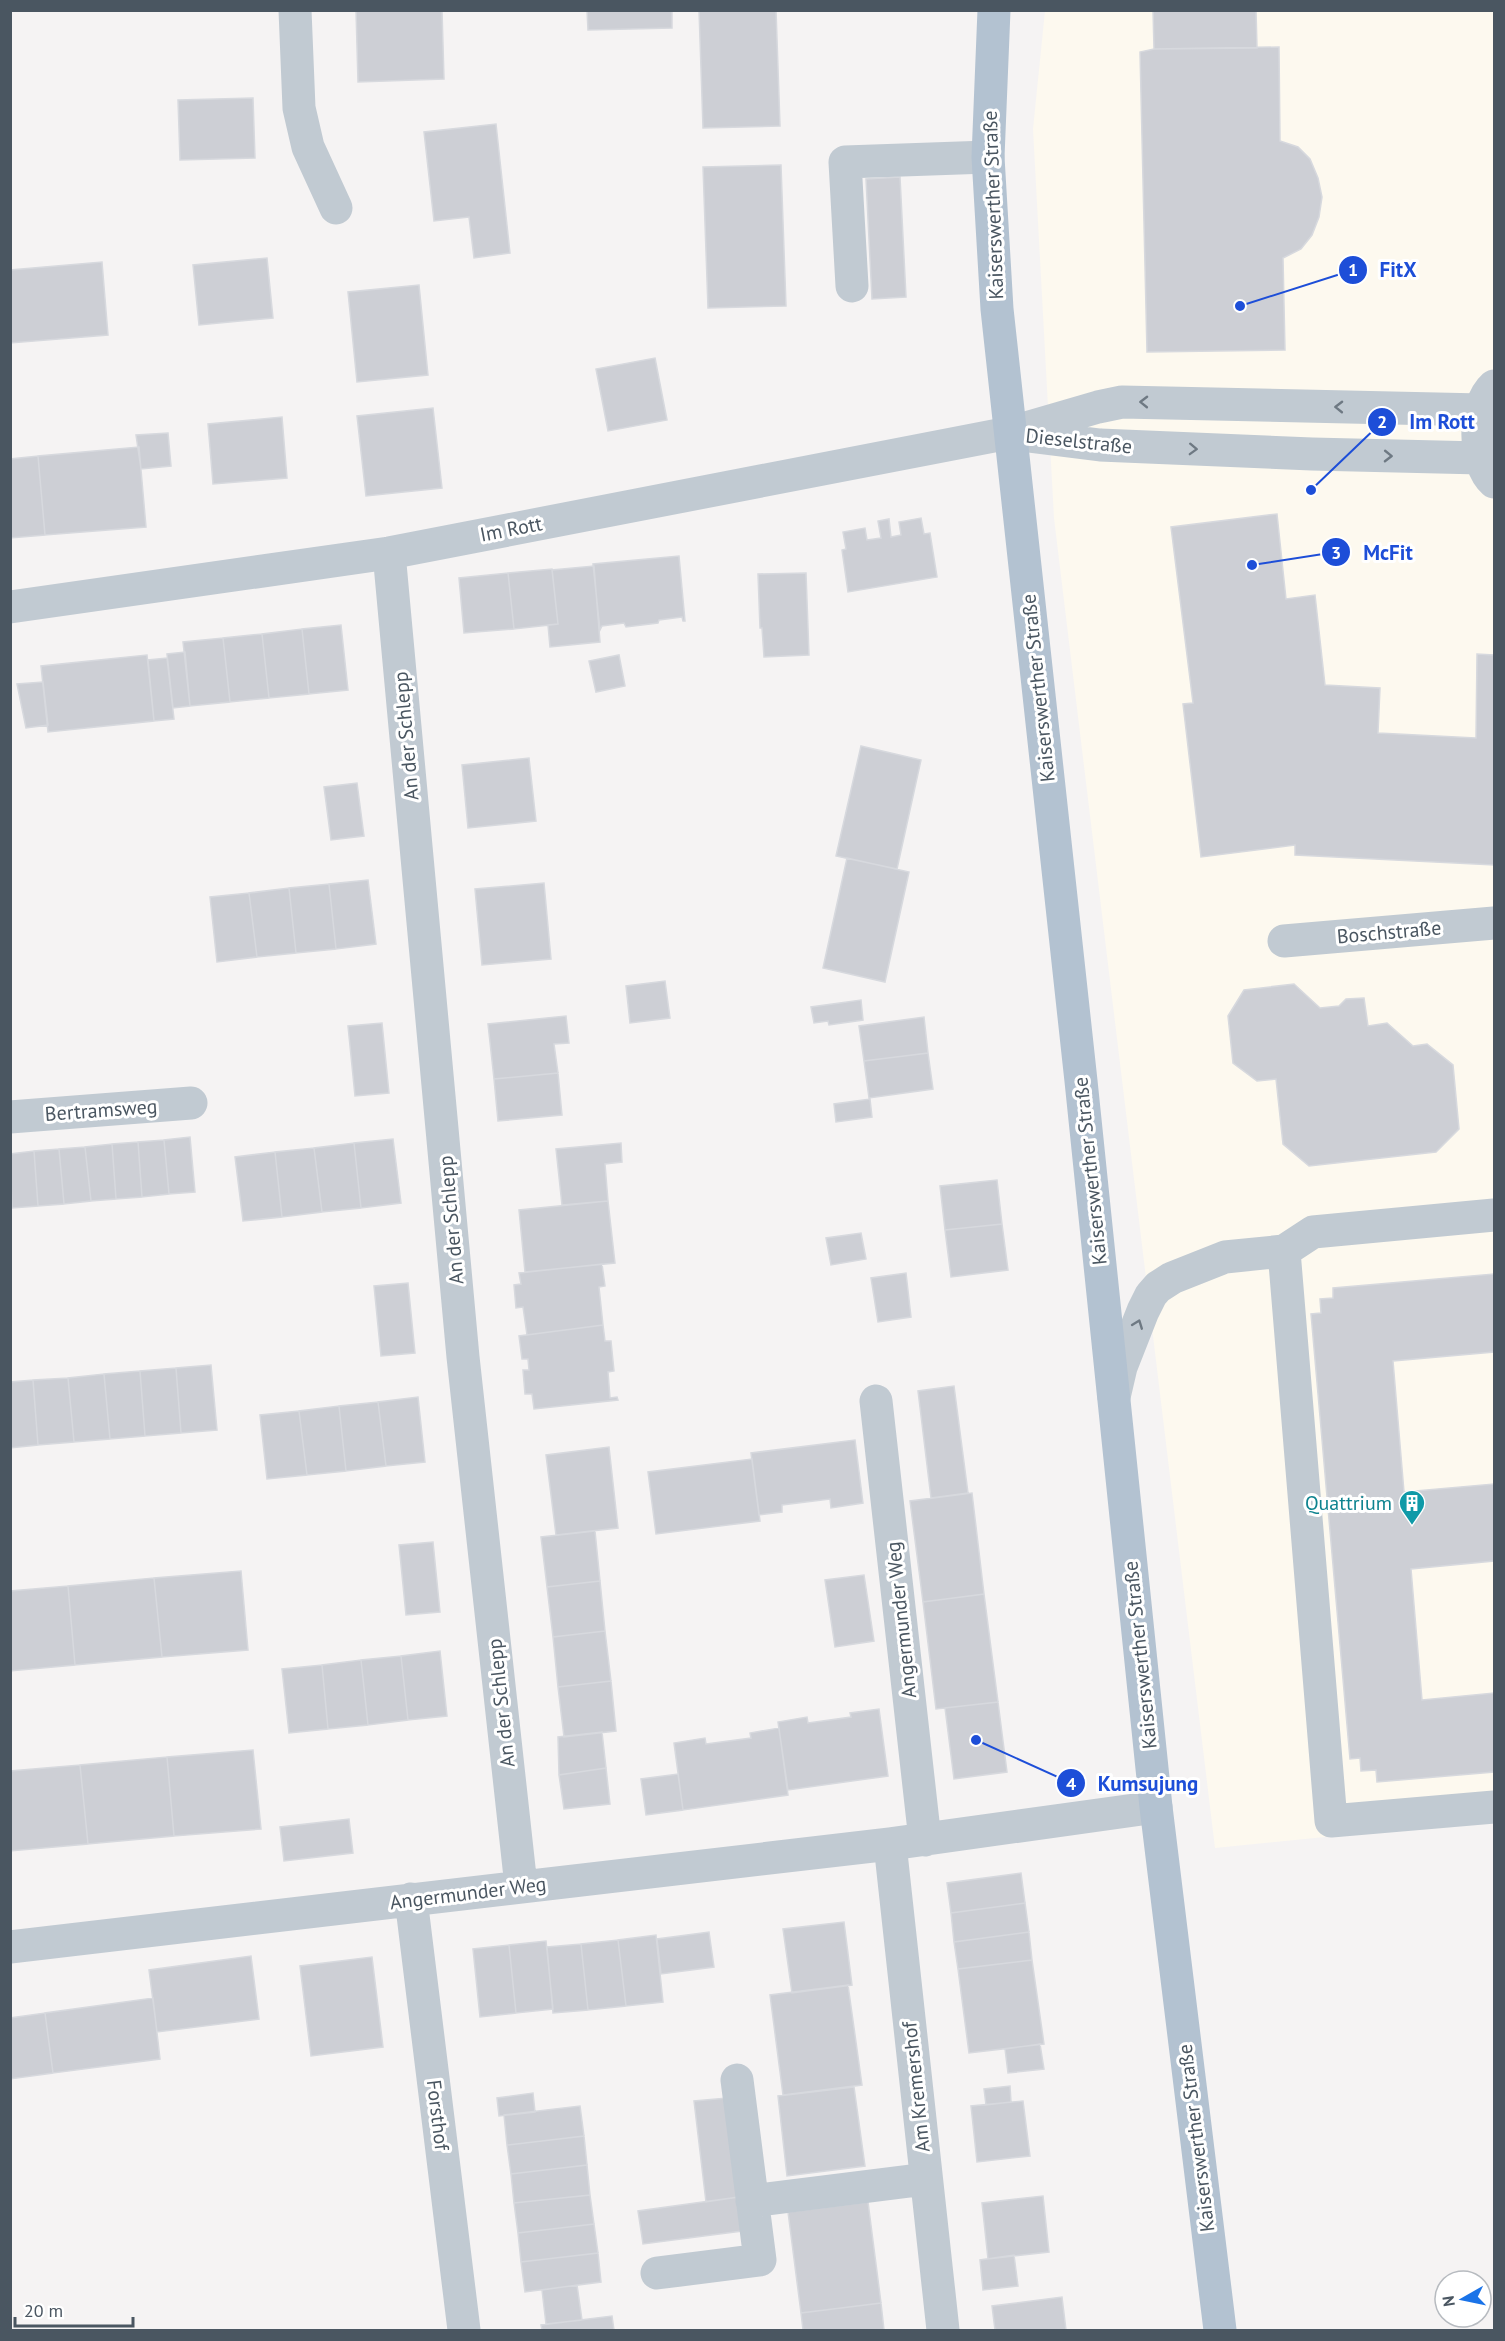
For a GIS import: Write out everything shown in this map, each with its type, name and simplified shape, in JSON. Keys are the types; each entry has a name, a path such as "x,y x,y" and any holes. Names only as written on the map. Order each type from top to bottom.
{"main road":[{"name":"Kaiserswerther Straße","path":"994,10 988,157 997,309 1009,433 1041,707 1156,1807 1220,2331"}],"street":[{"path":"295,10 299,108 308,147 336,208"},
{"path":"852,286 845,162 988,157"},
{"path":"1487,470 1477,433 1488,398"},
{"name":"Dieselstraße","path":"1009,433 1122,402 1488,398"},
{"name":"Dieselstraße","path":"1009,433 1100,446 1312,454 1487,470"},
{"name":"Im Rott","path":"10,607 389,553 1009,433"},
{"name":"An der Schlepp","path":"389,553 463,1357 521,1886"},
{"name":"Boschstraße","path":"1284,941 1494,923"},
{"name":"Bertramsweg","path":"10,1117 192,1103"},
{"path":"1113,1399 1121,1367 1143,1311 1158,1287 1172,1278 1225,1257 1284,1251 1313,1232 1494,1215"},
{"path":"1284,1251 1331,1821 1494,1807"},
{"name":"Angermunder Weg","path":"876,1401 925,1840"},
{"name":"Angermunder Weg","path":"10,1947 925,1840 1156,1807"},
{"name":"Am Kremershof","path":"890,1844 943,2331"},
{"name":"Forsthof","path":"411,1899 464,2331"},
{"path":"657,2273 760,2260 737,2080"},
{"path":"752,2201 926,2179"}],"shaded area":[{"path":"1045,11 1494,11 1494,1820 1215,1848 1054,518 1033,129"}],"building":[{"path":"356,10 442,10 444,79 358,82"},
{"path":"587,10 672,10 672,28 588,30"},
{"path":"699,10 776,10 780,126 703,128"},
{"path":"1153,10 1256,10 1257,48 1154,49"},
{"path":"1279,47 1280,141 1298,147 1310,159 1318,178 1322,197 1319,217 1312,235 1301,249 1283,258 1285,350 1147,352 1140,52 1154,49"},
{"path":"253,98 255,158 180,160 178,100"},
{"path":"496,124 510,253 474,258 469,217 434,221 424,132"},
{"path":"781,165 786,306 708,308 703,167"},
{"path":"900,177 906,297 872,299 866,179"},
{"path":"267,258 273,318 199,325 193,265"},
{"path":"102,262 108,335 10,343 10,270"},
{"path":"419,285 428,375 357,382 348,292"},
{"path":"655,358 667,420 608,431 596,369"},
{"path":"433,408 442,488 366,496 357,416"},
{"path":"282,417 287,478 213,484 208,424"},
{"path":"168,433 171,466 141,469 136,435"},
{"path":"139,447 146,527 45,535 38,456"},
{"path":"38,456 45,535 10,538 10,459"},
{"path":"1277,514 1286,599 1315,595 1325,685 1380,688 1378,733 1476,738 1477,654 1494,655 1494,865 1295,855 1295,845 1201,857 1183,704 1193,703 1171,527"},
{"path":"921,518 924,534 930,533 937,577 848,592 842,550 846,549 843,532 865,528 867,540 881,538 878,521 889,519 891,537 901,535 899,522"},
{"path":"679,556 685,621 682,617 626,627 624,623 602,626 600,630 593,564"},
{"path":"594,566 600,642 550,647 548,625 558,624 552,570"},
{"path":"552,569 558,624 514,629 508,573"},
{"path":"508,573 514,629 464,633 459,578"},
{"path":"806,573 809,655 764,657 762,628 760,628 758,574"},
{"path":"341,625 348,690 309,694 302,629"},
{"path":"302,629 309,694 269,698 262,634"},
{"path":"262,634 269,698 230,702 223,638"},
{"path":"223,638 230,702 190,706 183,642"},
{"path":"185,652 190,706 173,708 167,654"},
{"path":"147,655 154,721 48,732 41,666"},
{"path":"619,655 625,686 596,692 589,661"},
{"path":"167,658 174,719 154,721 148,660"},
{"path":"43,682 48,725 26,728 17,684"},
{"path":"861,746 921,760 897,869 836,856"},
{"path":"529,758 536,821 468,828 462,765"},
{"path":"357,783 364,836 331,840 324,787"},
{"path":"847,858 909,872 885,982 823,968"},
{"path":"368,880 376,944 336,949 329,884"},
{"path":"544,883 551,959 482,965 475,889"},
{"path":"329,884 336,949 296,953 289,888"},
{"path":"289,888 296,953 257,957 249,893"},
{"path":"249,893 257,957 217,962 210,897"},
{"path":"665,981 670,1018 630,1023 626,986"},
{"path":"1294,984 1320,1008 1339,1006 1346,999 1364,998 1368,1026 1387,1023 1413,1046 1427,1044 1453,1065 1459,1129 1436,1152 1309,1166 1283,1144 1276,1079 1257,1081 1233,1063 1228,1016 1244,990"},
{"path":"861,1000 863,1020 829,1025 828,1021 814,1023 811,1007"},
{"path":"566,1016 569,1043 554,1044 558,1073 494,1079 488,1024"},
{"path":"924,1017 928,1053 864,1061 859,1026"},
{"path":"382,1023 389,1093 355,1096 348,1026"},
{"path":"928,1053 933,1089 869,1098 864,1061"},
{"path":"558,1073 562,1115 498,1121 494,1079"},
{"path":"870,1099 872,1117 836,1122 834,1104"},
{"path":"190,1137 195,1192 169,1194 164,1140"},
{"path":"393,1139 401,1203 361,1208 354,1143"},
{"path":"164,1140 169,1194 142,1197 138,1142"},
{"path":"138,1142 142,1197 116,1199 112,1144"},
{"path":"354,1143 361,1208 322,1212 314,1148"},
{"path":"621,1143 622,1162 605,1164 608,1201 562,1205 556,1149"},
{"path":"112,1144 116,1199 91,1201 85,1147"},
{"path":"85,1147 91,1201 64,1204 59,1149"},
{"path":"314,1148 322,1212 282,1217 275,1152"},
{"path":"59,1149 64,1204 38,1206 34,1151"},
{"path":"34,1151 38,1206 12,1208 10,1154"},
{"path":"275,1152 282,1217 243,1221 235,1157"},
{"path":"997,1180 1002,1224 945,1230 940,1186"},
{"path":"608,1201 615,1263 525,1272 519,1210"},
{"path":"1002,1224 1008,1270 951,1277 945,1230"},
{"path":"861,1233 866,1259 831,1265 826,1238"},
{"path":"602,1264 605,1286 599,1287 603,1325 527,1335 523,1307 516,1308 514,1285 521,1284 519,1273"},
{"path":"906,1273 911,1317 878,1322 871,1278"},
{"name":"Quattrium","path":"1494,1274 1494,1352 1393,1361 1404,1492 1494,1484 1494,1561 1411,1569 1422,1700 1494,1693 1494,1772 1377,1782 1376,1770 1361,1771 1360,1758 1350,1759 1311,1314 1321,1313 1320,1299 1333,1298 1333,1288"},
{"path":"408,1283 415,1353 381,1356 374,1286"},
{"path":"603,1325 605,1341 611,1341 614,1371 608,1372 610,1398 617,1397 618,1400 534,1409 532,1394 525,1394 523,1370 529,1370 528,1359 522,1359 519,1336"},
{"path":"211,1365 217,1430 181,1433 176,1368"},
{"path":"176,1368 181,1433 145,1436 140,1371"},
{"path":"140,1371 145,1436 110,1439 104,1374"},
{"path":"104,1374 110,1439 74,1442 68,1378"},
{"path":"68,1378 74,1442 38,1445 33,1380"},
{"path":"33,1380 38,1445 10,1448 10,1382"},
{"path":"954,1386 968,1493 931,1498 918,1391"},
{"path":"418,1397 425,1462 386,1466 378,1402"},
{"path":"378,1402 386,1466 346,1471 339,1406"},
{"path":"339,1406 346,1471 307,1475 299,1411"},
{"path":"299,1411 307,1475 267,1479 260,1415"},
{"path":"855,1440 863,1503 831,1508 830,1499 782,1505 782,1512 759,1515 751,1453"},
{"path":"609,1447 618,1528 556,1535 546,1455"},
{"path":"752,1459 760,1521 656,1534 648,1472"},
{"path":"972,1493 984,1594 923,1602 910,1501"},
{"path":"595,1531 600,1581 547,1587 541,1537"},
{"path":"433,1542 440,1612 406,1615 399,1545"},
{"path":"241,1571 248,1650 162,1657 154,1578"},
{"path":"864,1575 874,1641 835,1647 825,1580"},
{"path":"154,1578 162,1657 75,1665 68,1586"},
{"path":"600,1581 605,1631 553,1637 547,1587"},
{"path":"68,1586 75,1665 10,1671 10,1591"},
{"path":"984,1594 998,1702 936,1709 923,1602"},
{"path":"605,1631 611,1681 558,1687 553,1637"},
{"path":"440,1651 447,1716 408,1720 401,1656"},
{"path":"401,1656 408,1720 368,1725 361,1660"},
{"path":"361,1660 368,1725 328,1729 322,1665"},
{"path":"322,1665 328,1729 289,1733 282,1669"},
{"path":"611,1681 616,1731 564,1737 558,1687"},
{"path":"998,1702 1007,1772 954,1779 945,1708"},
{"path":"879,1709 888,1776 788,1790 778,1722 807,1717 808,1723 851,1717 850,1713"},
{"path":"779,1728 788,1795 683,1810 674,1743 705,1738 706,1744 751,1738 750,1733"},
{"path":"602,1732 606,1768 559,1775 558,1737"},
{"path":"253,1750 261,1829 174,1836 167,1757"},
{"path":"167,1757 174,1836 88,1844 80,1765"},
{"path":"80,1765 88,1844 10,1851 10,1771"},
{"path":"606,1768 610,1804 564,1809 559,1775"},
{"path":"678,1774 683,1810 646,1815 641,1779"},
{"path":"349,1819 353,1853 284,1861 280,1827"},
{"path":"1021,1873 1025,1903 951,1913 947,1883"},
{"path":"1025,1903 1029,1932 954,1942 951,1913"},
{"path":"844,1922 852,1985 792,1993 783,1929"},
{"path":"709,1932 714,1967 661,1974 657,1939"},
{"path":"1029,1932 1032,1960 958,1969 954,1942"},
{"path":"656,1935 663,2002 626,2006 618,1940"},
{"path":"618,1940 626,2006 588,2010 581,1944"},
{"path":"546,1941 553,2009 516,2013 509,1945"},
{"path":"581,1944 588,2010 553,2013 547,1947"},
{"path":"509,1945 516,2013 480,2017 473,1949"},
{"path":"251,1956 259,2019 157,2032 149,1970"},
{"path":"372,1957 383,2047 311,2056 300,1966"},
{"path":"1032,1960 1044,2044 969,2053 958,1969"},
{"path":"848,1985 862,2085 783,2095 770,1995"},
{"path":"153,1998 160,2059 53,2073 45,2013"},
{"path":"45,2013 53,2073 10,2079 10,2018"},
{"path":"1040,2044 1044,2069 1008,2073 1005,2049"},
{"path":"1010,2086 1011,2102 986,2105 984,2089"},
{"path":"854,2087 865,2166 787,2176 778,2096"},
{"path":"533,2093 535,2112 499,2116 497,2098"},
{"path":"727,2098 738,2197 706,2202 694,2101"},
{"path":"1023,2101 1030,2156 977,2162 971,2106"},
{"path":"580,2106 584,2136 507,2145 504,2115"},
{"path":"584,2136 587,2165 511,2174 507,2145"},
{"path":"587,2165 590,2195 514,2203 511,2174"},
{"path":"590,2195 594,2224 518,2233 514,2203"},
{"path":"1043,2196 1049,2252 988,2259 982,2203"},
{"path":"738,2197 742,2231 643,2244 638,2211"},
{"path":"868,2202 881,2303 801,2313 788,2212"},
{"path":"594,2224 598,2253 521,2262 518,2233"},
{"path":"598,2253 601,2282 525,2292 521,2262"},
{"path":"1014,2255 1018,2286 983,2290 980,2260"},
{"path":"577,2285 582,2320 546,2324 542,2290"},
{"path":"1062,2297 1066,2330 995,2330 992,2306"},
{"path":"881,2303 884,2330 803,2330 801,2313"},
{"path":"612,2316 614,2330 542,2330 541,2325"}],"place":[{"name":"FitX","path":"1240,306"},
{"name":"Im Rott","path":"1311,490"},
{"name":"McFit","path":"1252,565"},
{"name":"Quattrium","path":"1412,1526"},
{"name":"Kumsujung","path":"976,1740"}]}
